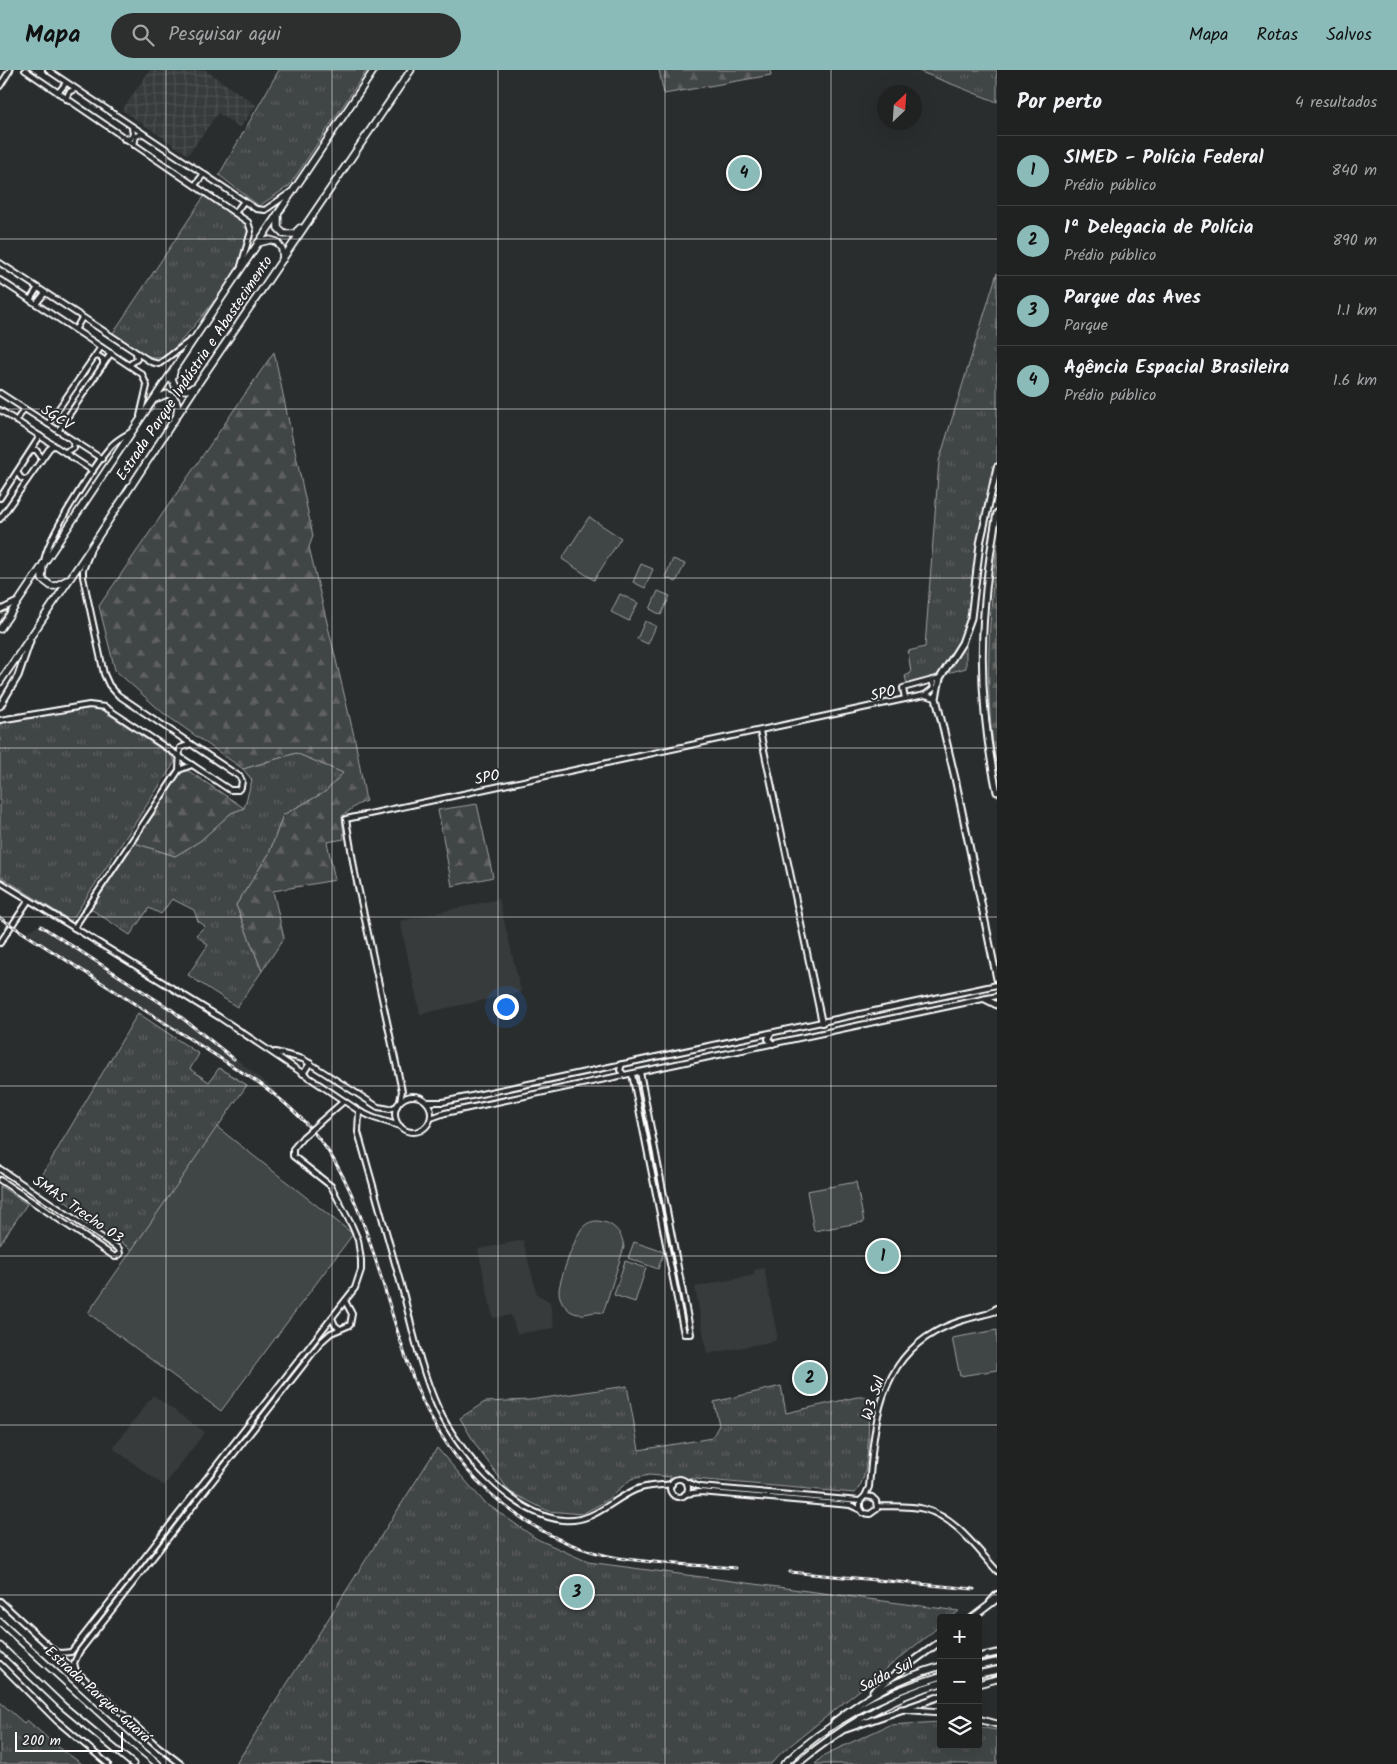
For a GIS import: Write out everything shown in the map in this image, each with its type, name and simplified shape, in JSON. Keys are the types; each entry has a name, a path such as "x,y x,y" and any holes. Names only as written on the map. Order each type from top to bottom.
{"highway":[{"name":"Estrada Parque Indústria e Abastecimento","path":"0,629 374,70"},
{"name":"Estrada Parque Indústria e Abastecimento","path":"0,682 304,225 411,70"},
{"path":"279,212 278,228 284,234 294,234 304,225"},
{"path":"258,243 273,240 277,242 282,249 283,259"},
{"path":"174,367 172,379 175,386 182,390 190,390 197,385"},
{"path":"150,404 161,395 174,396 178,404 176,417"},
{"path":"44,562 42,573 45,582 55,586 70,579"},
{"name":"Estrada Parque Guará","path":"0,1622 158,1764"},
{"name":"Estrada Parque Guará","path":"0,1646 63,1706 133,1764"},
{"path":"982,1665 997,1662"},
{"path":"982,1673 997,1670"},
{"path":"784,1764 821,1732 877,1701 920,1682 937,1677"},
{"path":"798,1764 836,1733 890,1703 922,1688 937,1684"}],"main road":[{"path":"997,468 980,544 972,618 962,643 940,678 936,698 997,979"},
{"path":"990,494 990,512 993,515 997,513 988,560 982,641 982,694 989,754 997,792"},
{"path":"980,544 984,541 987,542 988,560"},
{"path":"0,706 18,676 31,637"},
{"path":"984,915 987,920 997,962"},
{"path":"985,999 997,1005"},
{"path":"977,1614 997,1599"},
{"path":"862,1699 937,1644"},
{"path":"982,1656 997,1654"},
{"name":"Saída Sul","path":"821,1732 862,1699 898,1680 937,1667"},
{"path":"982,1683 997,1678"},
{"path":"836,1733 898,1709 937,1697"},
{"path":"898,1709 937,1712"},
{"path":"982,1720 997,1724"}],"street":[{"path":"0,86 10,70"},
{"path":"25,70 248,222 251,231 241,268"},
{"path":"48,70 132,128 256,209 265,210 294,189"},
{"path":"58,93 66,83"},
{"path":"66,99 69,92 75,89"},
{"path":"124,139 131,138 133,134 132,128"},
{"path":"134,145 136,136 142,134"},
{"path":"195,185 203,174"},
{"path":"235,213 244,201"},
{"path":"0,263 44,294 151,362 158,364 193,338"},
{"path":"0,280 145,377 147,386 138,421"},
{"path":"30,300 37,289"},
{"path":"36,304 44,294"},
{"path":"75,330 82,318"},
{"path":"48,424 101,347"},
{"path":"58,431 111,353"},
{"path":"129,365 137,359 136,353"},
{"path":"93,358 98,356 103,359 103,365"},
{"name":"SGCV","path":"0,393 102,459"},
{"path":"16,421 24,409"},
{"name":"SGCV","path":"0,410 93,471"},
{"path":"44,562 45,553 53,535 93,471 112,445 131,432"},
{"path":"0,498 40,436"},
{"path":"65,452 74,448 73,441"},
{"path":"0,519 42,458 54,445"},
{"path":"32,450 39,453 42,458"},
{"path":"17,472 21,478 27,480"},
{"path":"12,480 18,482 22,487"},
{"path":"0,720 89,704 105,707 230,790 238,790 241,787 242,780 240,777 118,695 109,685 104,674 83,573 92,546"},
{"path":"0,610 18,601"},
{"name":"SPO","path":"905,699 903,688 940,678"},
{"path":"925,695 934,688 932,680"},
{"name":"SPO","path":"400,1101 402,1091 355,873 346,819 905,699 925,695 936,698"},
{"path":"760,730 822,1023"},
{"path":"74,928 179,770 180,748 191,744"},
{"path":"179,770 192,765"},
{"path":"0,882 273,1052 359,1111 400,1126 408,1131 418,1131 426,1126 431,1118 445,1113 997,996"},
{"path":"0,943 29,900"},
{"path":"400,1126 395,1116 397,1106 400,1101 408,1096 419,1096 427,1102 443,1102 997,985"},
{"path":"893,1008 897,1012 896,1018"},
{"path":"852,1016 851,1021 855,1027"},
{"path":"771,1033 768,1039 773,1044"},
{"path":"273,1052 299,1057 378,1107 390,1109 397,1106"},
{"path":"678,1053 682,1057 681,1063"},
{"path":"303,1074 310,1063"},
{"path":"622,1064 620,1070 624,1075"},
{"path":"632,1074 682,1325 685,1335 691,1334 640,1072"},
{"path":"503,1090 505,1101"},
{"path":"402,1091 408,1096"},
{"path":"54,1651 71,1652 355,1288 361,1270 358,1240 331,1186 293,1156 293,1149 303,1137 344,1101"},
{"path":"427,1102 431,1118"},
{"path":"639,1106 645,1102"},
{"path":"359,1111 358,1132 432,1393 450,1429 470,1458 489,1478 515,1499 536,1512 562,1520 583,1518 606,1509 633,1490 672,1484 677,1480 700,1487 860,1501"},
{"path":"647,1150 654,1149"},
{"name":"SMAS Trecho 03","path":"0,1169 120,1249 120,1254 115,1256 0,1180"},
{"path":"659,1206 665,1204"},
{"path":"670,1261 676,1259"},
{"path":"76,1670 74,1663 79,1652 173,1529 220,1474 322,1341 348,1326 352,1320 350,1310 345,1301"},
{"path":"338,1310 350,1310"},
{"name":"W3 Sul","path":"865,1496 868,1487 876,1419 886,1388 894,1371 917,1344 931,1334 957,1322 997,1310"},
{"path":"332,1318 335,1325 340,1329"},
{"path":"682,1325 689,1324"},
{"path":"684,1481 688,1488 685,1494"},
{"path":"671,1491 672,1484"},
{"path":"660,1486 671,1491 676,1496 700,1492 768,1497 850,1506 870,1514 875,1512 878,1506"},
{"name":"W3 Sul","path":"868,1487 872,1497"},
{"path":"860,1501 865,1496 872,1497 878,1506"},
{"path":"860,1501 861,1510"},
{"path":"878,1506 923,1508 940,1515 961,1532 997,1571"},
{"path":"984,1609 997,1594"},
{"path":"0,1601 155,1744 181,1764"},
{"path":"0,1664 57,1721 108,1764"}],"shaded area":[{"path":"150,70 205,70 256,105 240,128 218,113 188,155 122,110"},
{"path":"499,899 521,992 420,1014 400,921"},
{"path":"40,925 173,1008 276,1091 274,1093 26,932"},
{"path":"523,1240 537,1294 550,1302 554,1328 517,1334 511,1315 493,1318 478,1249"},
{"path":"764,1268 777,1335 775,1341 707,1354 695,1287 754,1275 754,1270"},
{"path":"153,1395 205,1432 164,1486 113,1448"}],"green space":[{"path":"279,70 367,70 289,186 259,206 219,175"},
{"path":"659,70 770,70 771,75 664,94"},
{"path":"916,70 997,70 997,102"},
{"path":"205,195 234,212 246,224 248,238 243,255 204,314 165,358 155,358 146,355 113,333"},
{"path":"997,273 997,462 972,581 966,635 966,668 907,684 905,676 911,673 908,651 925,647 939,461"},
{"path":"274,352 313,536 309,547 355,740 366,801 342,816 344,839 327,842 335,880 273,891 284,938 262,971 236,905 269,854 283,815 325,792 343,773 296,753 243,769 163,713 115,670 99,606"},
{"path":"589,517 621,538 594,580 562,559"},
{"path":"997,543 997,769 990,713 989,656"},
{"path":"673,559 685,564 676,582 665,577"},
{"path":"641,564 653,569 645,588 633,582"},
{"path":"658,591 670,596 661,615 650,609"},
{"path":"620,594 638,603 629,621 611,612"},
{"path":"645,621 656,626 648,644 637,639"},
{"path":"93,708 102,710 173,757 175,762 71,921 0,876 0,723"},
{"path":"296,753 344,773 325,792 283,815 269,854 236,905 262,971 237,1007 188,975 208,945 196,935 205,926 198,921 194,910 172,899 161,914 149,908 130,935 91,909 135,843 175,856 200,841 231,813 244,808 252,780 243,769"},
{"path":"184,768 244,808 231,813 200,841 175,856 135,843"},
{"path":"477,804 493,877 452,886 438,810"},
{"path":"138,1013 199,1054 190,1069 209,1082 219,1068 247,1085 132,1250 38,1182"},
{"path":"217,1127 353,1234 221,1411 88,1313"},
{"path":"856,1182 864,1222 814,1231 807,1191"},
{"path":"0,1186 27,1204 0,1244"},
{"path":"597,1221 608,1223 616,1229 619,1232 624,1247 603,1313 579,1314 570,1311 566,1307 562,1302 559,1291 568,1258 580,1231 588,1223"},
{"path":"634,1242 664,1252 658,1269 628,1258"},
{"path":"625,1261 646,1268 635,1302 614,1295"},
{"path":"997,1330 997,1370 960,1376 952,1338"},
{"path":"627,1386 639,1450 712,1438 719,1425 714,1402 781,1386 786,1413 857,1397 868,1397 867,1462 860,1485 855,1493 649,1475 631,1479 606,1501 582,1514 548,1511 510,1492 477,1447 460,1418 485,1402 530,1400"},
{"path":"437,1448 484,1502 537,1539 588,1562 959,1611 955,1614 937,1614 937,1628 781,1753 771,1764 236,1764"},
{"path":"0,1702 24,1723 27,1720 53,1743 82,1764 0,1764"},
{"path":"937,1722 937,1749 982,1749 982,1728 997,1730 997,1764 815,1764 824,1755 889,1725"}],"railway":[{"path":"0,918 259,1083 302,1119 319,1138 345,1179 365,1227 409,1366 423,1402 438,1430 457,1457 478,1482 502,1504 529,1523 557,1538 587,1550 634,1560 736,1568"},
{"path":"41,926 172,1010 234,1059"},
{"path":"790,1572 974,1589"}],"place":[{"name":"Agência Espacial Brasileira","path":"744,173"},
{"name":"SIMED - Polícia Federal","path":"883,1256"},
{"name":"1ª Delegacia de Polícia","path":"810,1378"},
{"name":"Parque das Aves","path":"577,1592"}]}
